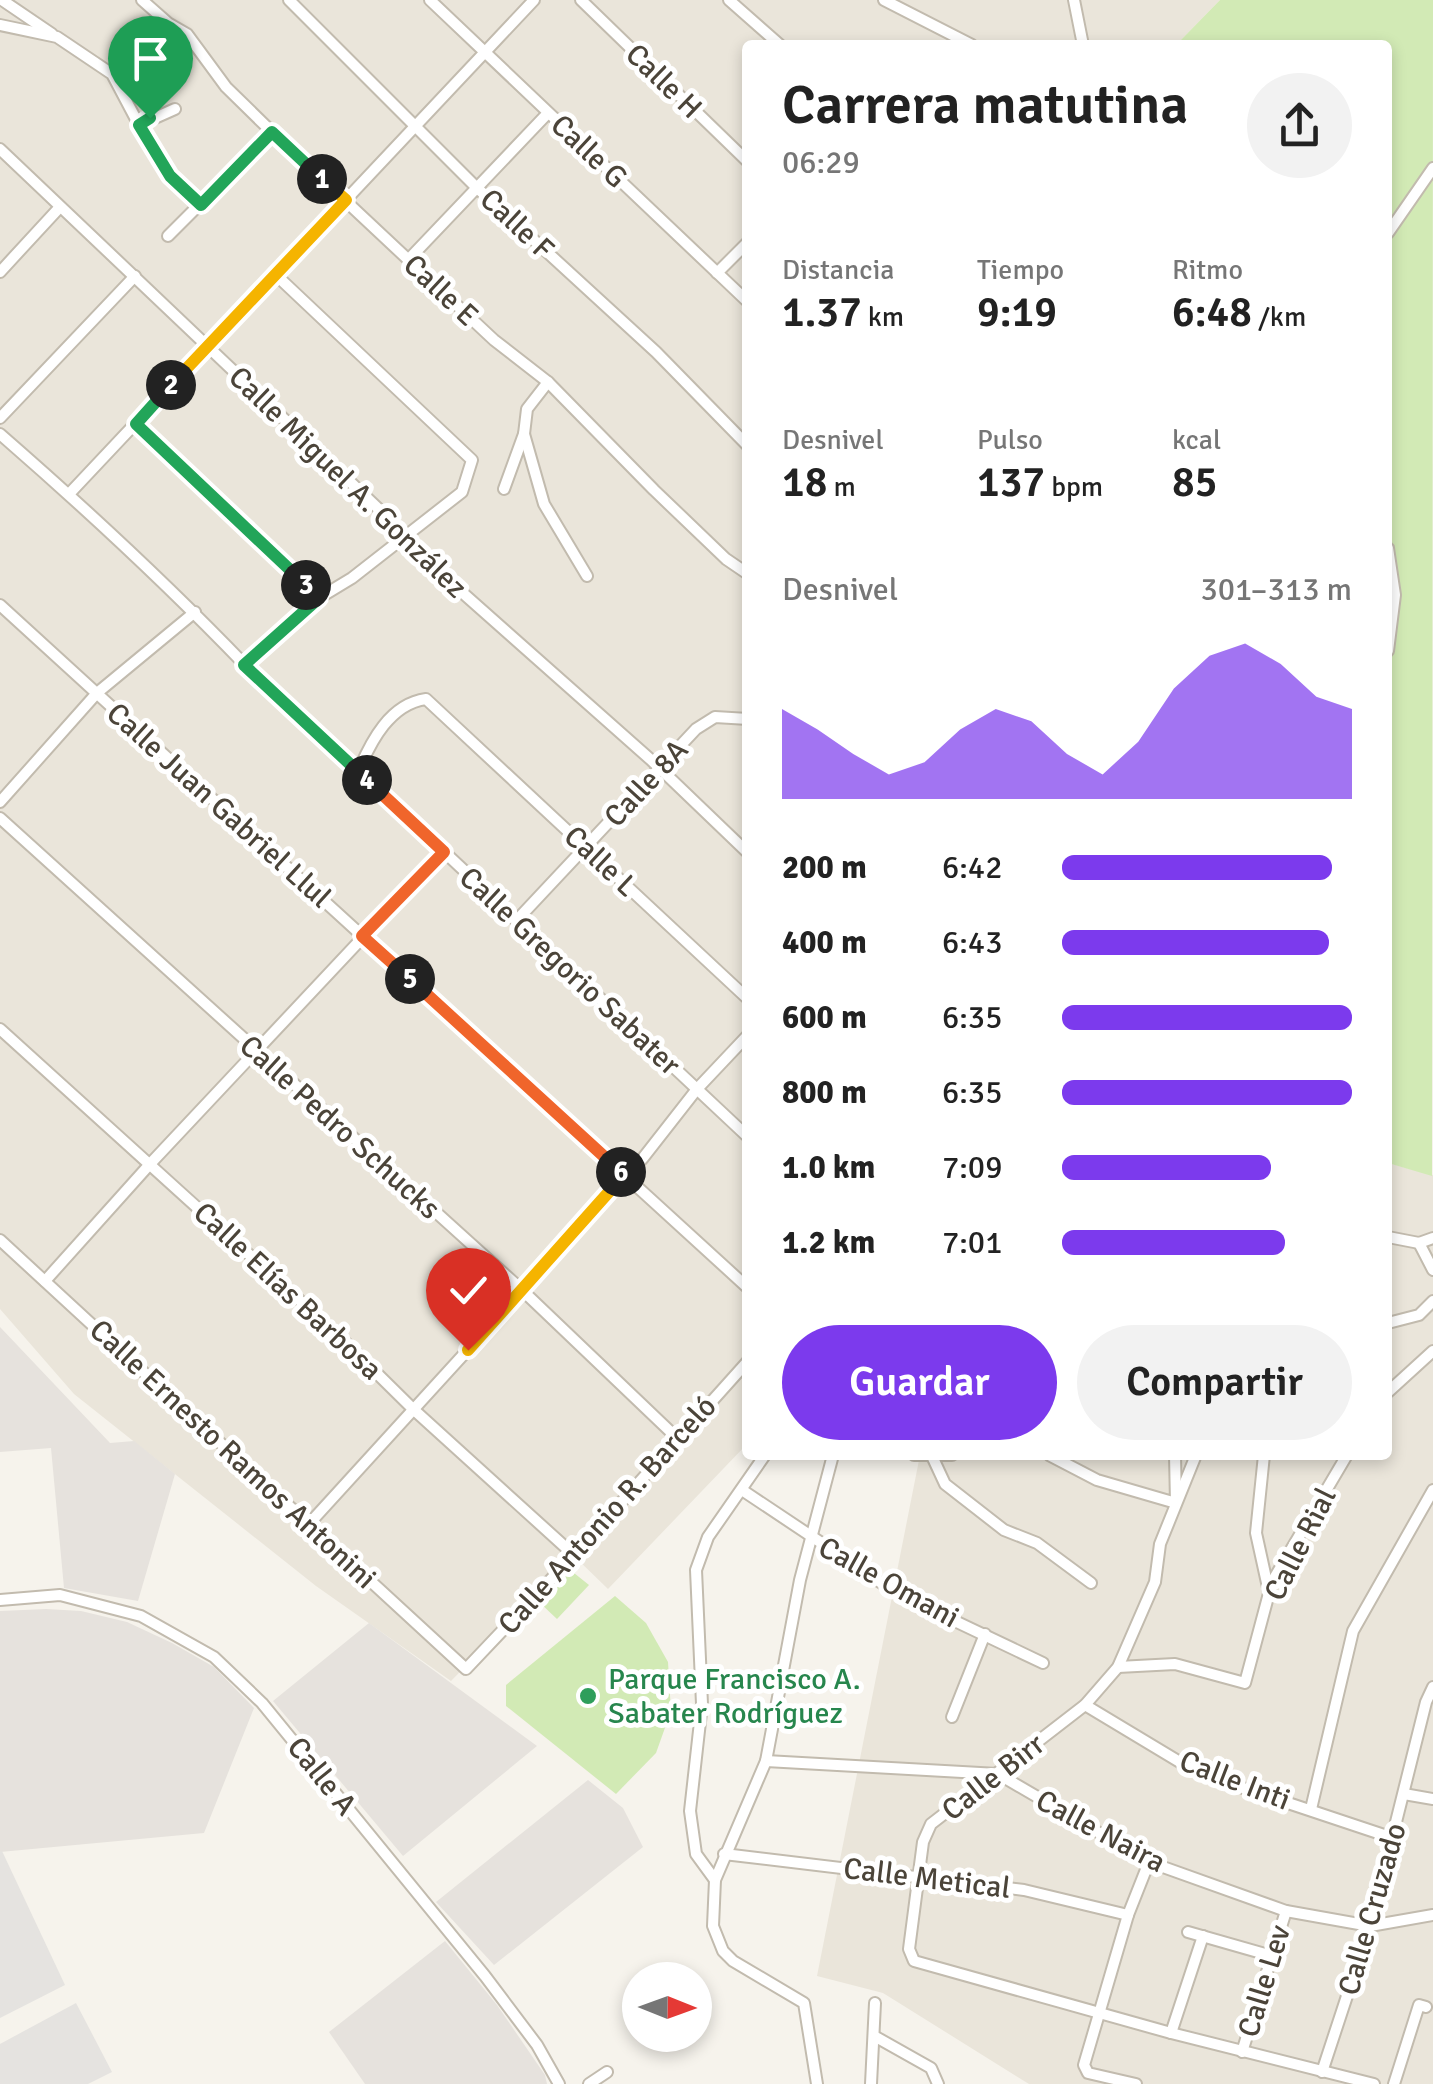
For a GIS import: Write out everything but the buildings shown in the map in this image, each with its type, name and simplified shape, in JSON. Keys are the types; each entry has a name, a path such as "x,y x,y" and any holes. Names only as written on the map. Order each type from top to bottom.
{"street":[{"path":"2,0 112,74 170,176 201,205"},
{"name":"Calle E","path":"142,0 187,34 226,87 272,132 494,340 548,382 654,490 742,570"},
{"name":"Calle F","path":"289,0 476,186 656,352 742,440"},
{"path":"69,494 534,0"},
{"name":"Calle H","path":"581,0 742,156"},
{"path":"729,0 774,40"},
{"path":"884,0 962,40"},
{"path":"1074,0 1082,40"},
{"name":"Calle G","path":"434,1 484,55 742,296"},
{"path":"0,24 57,37"},
{"path":"139,125 176,109"},
{"path":"408,259 548,113"},
{"path":"168,236 272,132"},
{"name":"Calle Miguel A. González","path":"0,149 406,534 447,579 742,847"},
{"path":"1392,227 1433,168"},
{"path":"0,272 60,207"},
{"path":"717,273 742,248"},
{"path":"244,665 319,598 352,578 462,492 472,460 276,275"},
{"path":"0,418 135,276"},
{"path":"504,488 524,434 526,409 548,382"},
{"path":"136,424 319,598"},
{"name":"Calle Gregorio Sabater","path":"0,434 69,494 244,665 742,1131"},
{"path":"524,434 544,504 587,576"},
{"path":"1392,575 1392,619"},
{"name":"Calle Juan Gabriel Llul","path":"0,605 742,1283"},
{"path":"0,802 97,693 194,612"},
{"name":"Calle L","path":"358,772 373,737 410,701 426,699 742,993"},
{"name":"Calle 8A","path":"516,920 696,729 715,717 742,719"},
{"name":"Calle Pedro Schucks","path":"0,818 522,1290 677,1438"},
{"path":"45,1280 444,852"},
{"name":"Calle Elías Barbosa","path":"0,1029 574,1555"},
{"path":"308,1525 643,1158 697,1089 742,1040"},
{"path":"1392,1237 1419,1243 1433,1238"},
{"name":"Calle Ernesto Ramos Antonini","path":"0,1240 466,1669"},
{"path":"1419,1243 1433,1270"},
{"path":"1392,1322 1419,1314 1433,1301"},
{"path":"1392,1388 1433,1350"},
{"name":"Calle Antonio R. Barceló","path":"466,1669 742,1368"},
{"path":"715,1880 696,1854 690,1810 702,1704 696,1570 708,1537 762,1460"},
{"path":"818,2084 804,2003 733,1961 712,1926 715,1880 766,1761 800,1580 833,1460"},
{"path":"934,1460 945,1484 1004,1530 1037,1543 1091,1583"},
{"path":"1059,1460 1097,1480 1176,1503 1176,1460"},
{"name":"Calle Birr","path":"1194,1460 1160,1544 1154,1582 1118,1668 1085,1705 931,1824 923,1842 910,1949 914,1961 1170,2033 1374,2084"},
{"path":"1263,1460 1256,1533 1269,1594"},
{"name":"Calle Rial","path":"1118,1668 1175,1664 1245,1683 1272,1582 1344,1460"},
{"name":"Calle Omani","path":"742,1490 898,1594 1042,1663"},
{"path":"1311,1809 1353,1632 1433,1490"},
{"name":"Calle A","path":"0,1600 60,1595 141,1616 214,1657 262,1703 485,1976 537,2045 559,2084"},
{"path":"952,1717 985,1634"},
{"name":"Calle Cruzado","path":"1313,2084 1370,1926 1433,1686"},
{"name":"Calle Inti","path":"1085,1705 1198,1773 1393,1838"},
{"name":"Calle Naira","path":"766,1761 998,1774 1149,1862 1286,1911 1370,1926 1433,1915"},
{"path":"1404,1794 1433,1799"},
{"name":"Calle Metical","path":"724,1854 1024,1890 1128,1915"},
{"path":"1136,2084 1088,2073 1084,2065 1128,1915 1149,1862"},
{"name":"Calle Lev","path":"1242,2052 1286,1911"},
{"path":"1188,1932 1272,1956"},
{"path":"1170,2033 1203,1936"},
{"path":"871,2084 876,2002"},
{"path":"1394,2084 1419,2005 1426,2007"},
{"path":"874,2036 932,2068 938,2084"},
{"path":"588,2084 607,2072"}],"shaded area":[{"path":"0,0 1220,0 1181,40 742,40 742,1449 608,1589 574,1556 451,1681 316,1586 74,1394 0,1309"},
{"path":"1392,1164 1433,1175 1433,2084 1029,2084 883,1993 817,1976 919,1460 1392,1460"},
{"path":"0,1327 110,1443 134,1441 175,1474 138,1601 64,1588 51,1448 0,1452"},
{"path":"0,1611 81,1611 127,1622 172,1643 214,1667 254,1708 204,1833 0,1852"},
{"path":"369,1623 537,1746 403,1856 273,1701"},
{"path":"588,1780 623,1808 643,1847 494,1965 436,1902"},
{"path":"0,1852 65,1985 0,2018"},
{"path":"445,1941 497,2005 545,2075 547,2084 365,2084 329,2032"},
{"path":"76,2003 112,2072 88,2084 0,2084 0,2044"}],"green space":[{"path":"1220,0 1433,0 1432,1176 1392,1164 1392,40 1181,40"},
{"path":"569,1569 589,1585 557,1619 539,1602"},
{"name":"Parque Francisco A. Sabater Rodríguez","path":"615,1596 646,1623 668,1662 671,1711 656,1753 616,1794 506,1706 506,1685"}],"place":[{"name":"Parque Francisco A. Sabater Rodríguez","path":"588,1696"}],"route":[{"path":"150,118 139,125 170,176 201,205 272,132 346,200 136,424 319,598 244,665 444,852 362,936 624,1175 468,1350"}]}
